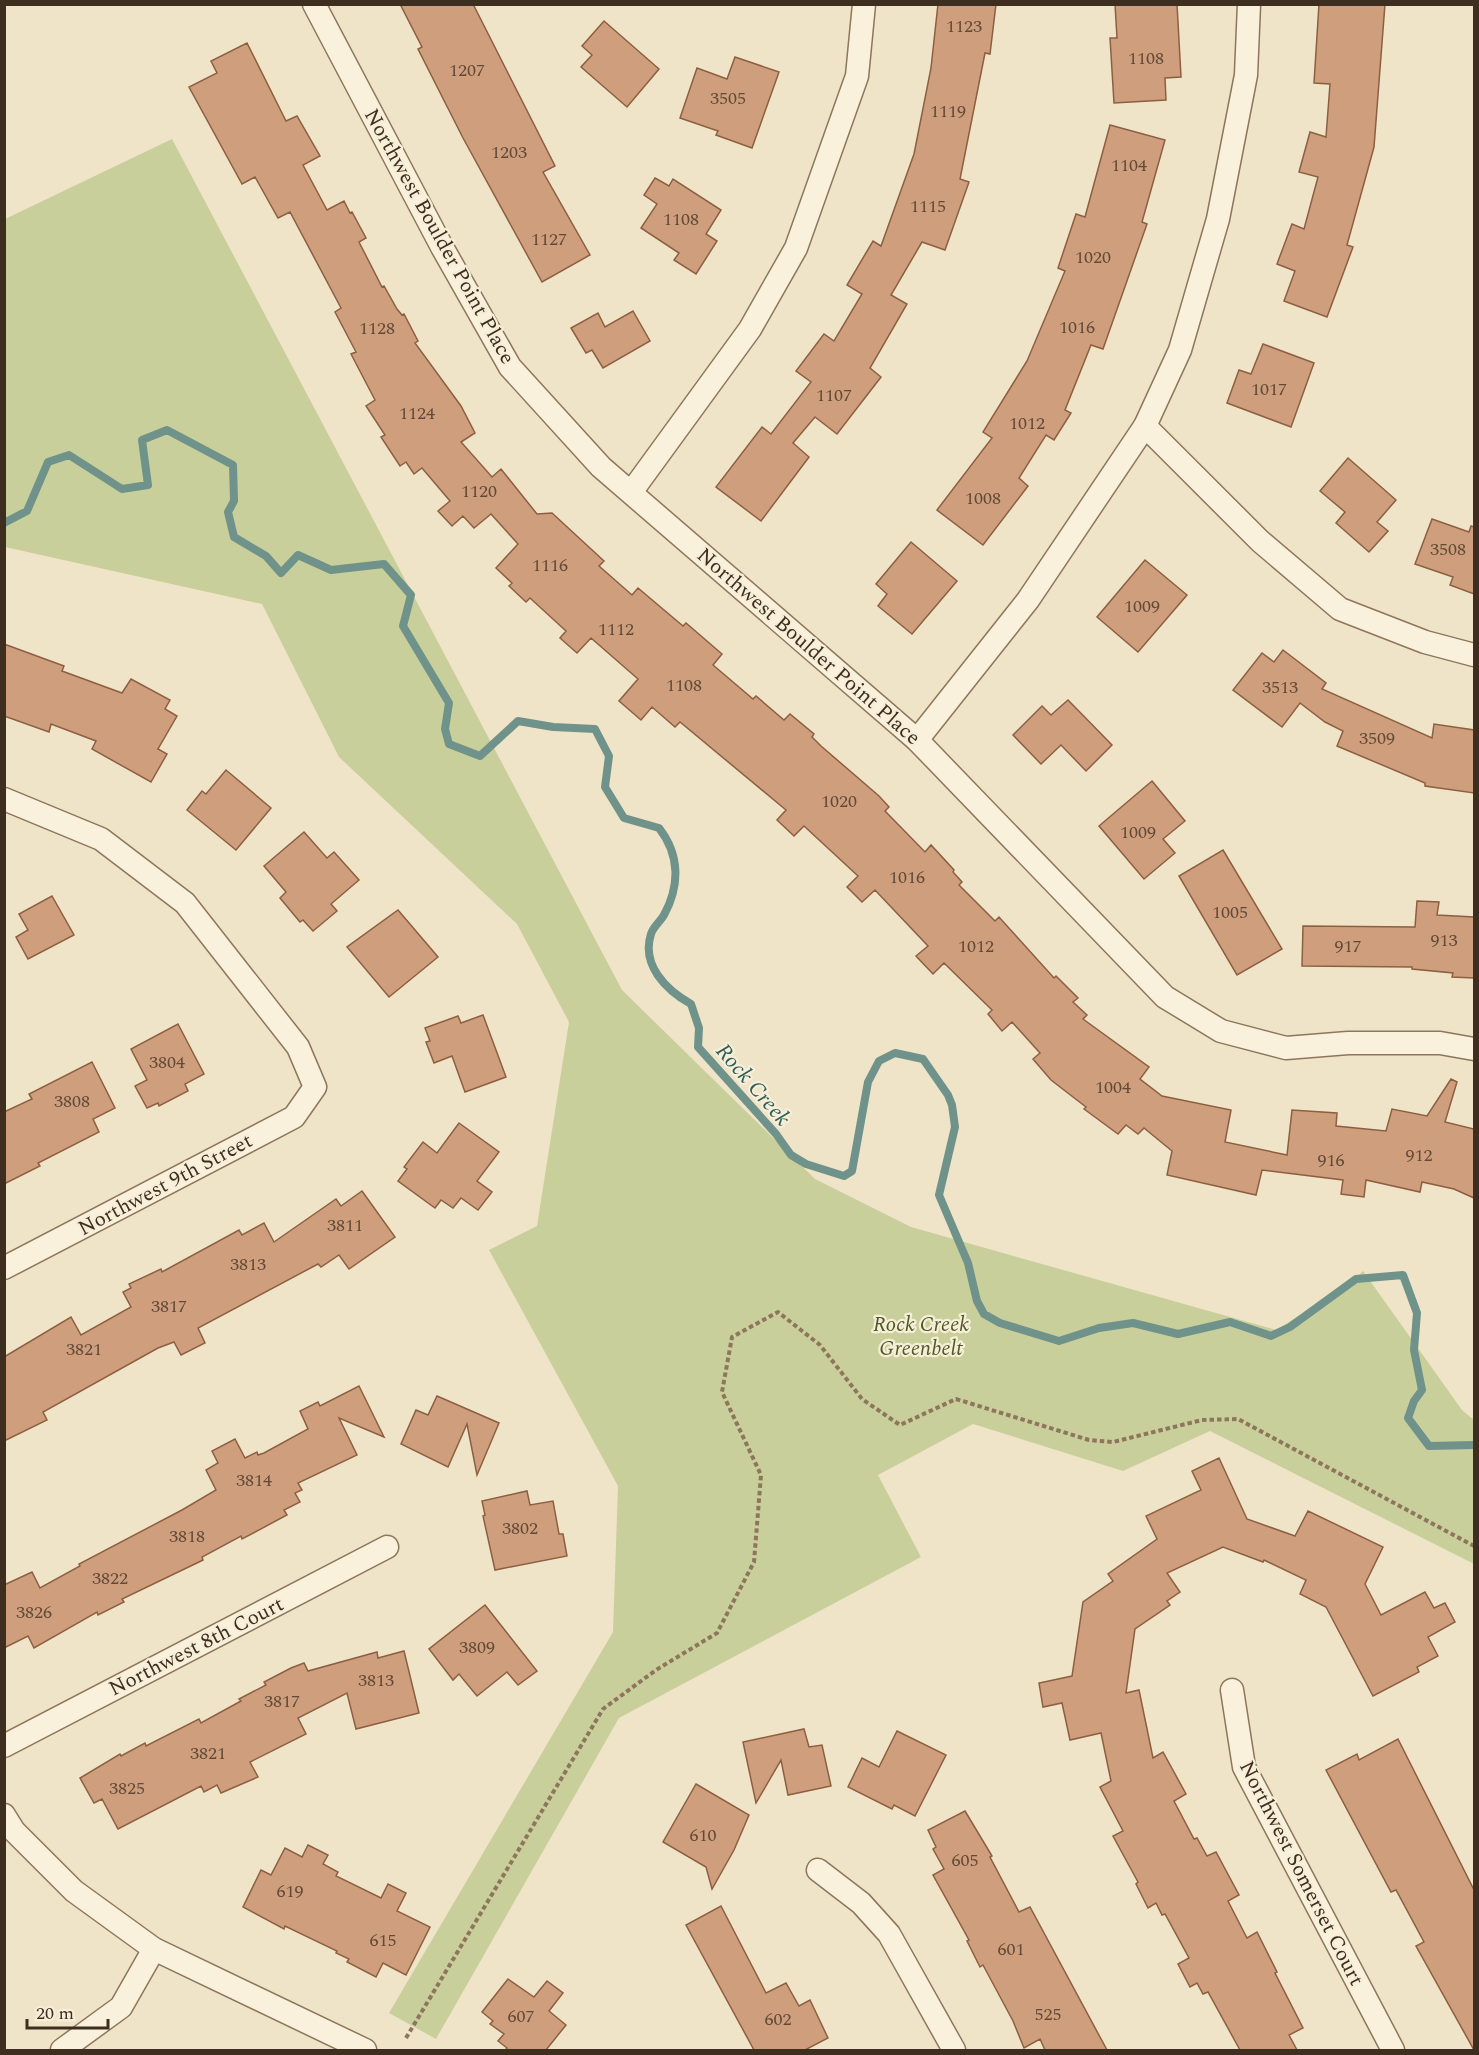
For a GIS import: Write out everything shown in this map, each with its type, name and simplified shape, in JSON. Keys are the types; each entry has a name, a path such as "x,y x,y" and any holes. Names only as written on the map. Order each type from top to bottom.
{"street":[{"name":"Northwest Boulder Point Place","path":"314,4 442,247 510,367 601,467 632,491 917,740 1165,997 1221,1031 1286,1048 1348,1043 1440,1043 1474,1049"},
{"path":"632,491 750,329 796,248 857,76 864,4"},
{"path":"917,740 1029,600 1144,426 1180,350 1218,219 1246,75 1249,4"},
{"path":"1144,426 1260,541 1340,609 1425,642 1474,655"},
{"name":"Northwest 9th Street","path":"4,799 101,839 184,903 298,1047 315,1087 294,1117 4,1268"},
{"name":"Northwest 8th Court","path":"4,1746 387,1547"},
{"name":"Northwest Somerset Court","path":"1232,1690 1244,1767 1393,2050"},
{"path":"4,1815 14,1831 74,1891 154,1949 365,2050"},
{"path":"818,1870 861,1903 889,1934 954,2050"},
{"path":"62,2050 122,2007 154,1949"}],"path":[{"path":"406,2038 603,1709 656,1670 717,1633 754,1562 761,1475 722,1392 732,1337 777,1312 820,1345 862,1399 900,1425 956,1399 1097,1441 1113,1442 1202,1420 1238,1419 1474,1546"}],"green space":[{"name":"Rock Creek Greenbelt","path":"172,139 622,990 815,1179 911,1227 1276,1330 1351,1283 1363,1271 1462,1410 1474,1420 1474,1564 1210,1431 1123,1471 973,1424 878,1475 921,1557 619,1718 436,2039 389,2013 613,1632 618,1486 489,1250 537,1226 569,1022 517,924 339,757 262,604 5,547 5,219"}],"building":[{"path":"400,4 473,4 555,166 543,172 590,255 542,282 463,138 418,49 422,47"},
{"path":"938,4 996,4 990,54 985,53 960,179 969,182 945,250 922,242 891,295 907,304 870,368 881,377 837,434 815,417 793,443 809,457 761,521 716,487 762,427 771,434 811,382 796,371 824,334 834,341 862,294 847,285 873,241 881,246 914,154 931,68"},
{"path":"1115,4 1177,4 1181,77 1165,78 1166,100 1114,103 1110,38 1117,38"},
{"path":"1319,4 1385,4 1374,147 1347,245 1353,247 1327,317 1284,301 1295,271 1277,264 1292,224 1304,229 1318,177 1299,172 1310,132 1326,137 1330,84 1314,83"},
{"path":"604,21 659,69 627,107 581,67 592,55 582,46"},
{"path":"247,43 286,121 297,116 320,156 303,165 327,210 344,201 350,213 352,212 366,238 359,242 382,287 384,286 397,309 402,315 404,314 418,341 415,343 461,406 475,433 461,442 492,477 501,469 537,514 552,513 604,561 599,566 632,595 638,588 683,626 686,623 722,654 713,665 753,699 756,696 784,720 790,714 814,734 812,737 821,746 879,796 889,807 885,811 925,852 931,845 954,870 953,872 962,882 959,885 995,921 999,917 1054,978 1056,976 1078,998 1073,1002 1087,1015 1083,1019 1149,1067 1140,1079 1162,1096 1231,1110 1225,1142 1287,1155 1292,1110 1337,1113 1336,1126 1386,1131 1392,1109 1427,1116 1451,1079 1457,1082 1445,1122 1474,1129 1474,1198 1454,1189 1422,1182 1420,1192 1366,1180 1364,1197 1341,1194 1343,1180 1262,1170 1256,1195 1167,1175 1172,1151 1144,1128 1138,1134 1126,1125 1118,1134 1084,1109 1086,1107 1051,1080 1033,1059 1040,1053 1012,1022 1002,1031 988,1014 992,1010 944,963 933,974 916,956 928,946 875,890 862,902 847,887 858,876 804,826 794,836 777,820 786,810 680,722 675,727 652,707 641,720 619,701 638,679 591,638 577,653 560,638 566,631 530,598 526,602 509,586 512,583 496,568 518,544 491,514 474,528 463,516 452,526 438,511 450,501 422,468 414,474 406,462 400,466 381,437 385,435 366,406 375,400 351,354 356,352 335,312 341,308 290,212 278,218 255,177 242,184 189,87 217,73 211,61"},
{"path":"735,57 779,72 752,148 716,135 718,131 680,118 697,68 727,79"},
{"path":"1110,125 1165,140 1142,222 1147,224 1103,349 1091,345 1065,410 1071,413 1054,440 1046,435 1019,478 1028,486 983,545 937,510 992,438 983,432 1027,361 1065,271 1058,268 1076,214 1085,217"},
{"path":"655,178 669,186 673,179 721,210 706,234 717,241 696,274 674,260 679,253 641,228 657,204 644,195"},
{"path":"633,311 650,341 603,368 592,350 586,353 571,328 598,313 605,327"},
{"path":"1263,344 1314,363 1291,427 1227,403 1239,370 1251,374"},
{"path":"1348,458 1396,500 1377,522 1388,531 1369,552 1336,523 1345,512 1320,491"},
{"path":"1432,519 1469,532 1471,526 1474,527 1474,594 1450,585 1453,577 1415,564"},
{"path":"911,542 957,581 912,634 878,606 887,594 876,584"},
{"path":"1145,560 1187,595 1138,652 1097,617"},
{"path":"4,644 64,666 62,671 122,693 131,679 170,700 165,709 177,716 158,749 167,754 151,782 92,749 96,741 51,724 49,732 4,716"},
{"path":"1283,650 1326,683 1322,689 1432,738 1434,724 1474,730 1474,793 1425,786 1425,783 1337,746 1343,731 1325,722 1300,703 1282,727 1233,690 1262,653 1274,662"},
{"path":"1068,700 1112,745 1086,771 1061,745 1041,764 1013,735 1042,706 1051,715"},
{"path":"226,770 271,808 236,850 187,810 202,791 206,794"},
{"path":"1152,781 1185,821 1163,839 1175,853 1144,879 1099,826"},
{"path":"304,832 327,858 334,852 359,880 331,904 337,911 313,931 303,920 300,922 280,898 286,892 264,866"},
{"path":"1223,850 1282,949 1237,975 1179,876"},
{"path":"52,896 74,935 28,959 16,937 28,930 19,914"},
{"path":"1417,901 1439,902 1437,915 1474,917 1474,978 1452,977 1453,973 1412,969 1412,967 1302,966 1303,926 1415,927"},
{"path":"398,910 438,957 389,997 347,947"},
{"path":"483,1015 506,1077 465,1092 452,1056 434,1063 426,1042 430,1041 425,1028 458,1016 461,1023"},
{"path":"178,1024 204,1074 185,1084 188,1091 159,1106 158,1103 147,1108 135,1086 147,1080 131,1049"},
{"path":"92,1062 115,1108 93,1119 99,1132 38,1163 40,1166 4,1184 4,1112 32,1099 29,1094"},
{"path":"459,1123 499,1152 477,1181 492,1192 478,1210 461,1198 453,1208 441,1200 435,1208 398,1181 407,1169 404,1167 423,1142 437,1153"},
{"path":"362,1191 395,1237 349,1269 339,1255 321,1267 318,1264 198,1328 205,1343 181,1355 174,1342 158,1348 43,1412 47,1420 4,1441 4,1357 71,1317 81,1335 131,1307 123,1292 131,1288 129,1284 161,1269 162,1272 239,1230 242,1235 264,1223 274,1242 336,1199 341,1206"},
{"path":"359,1386 384,1437 339,1418 357,1455 298,1483 302,1490 295,1493 300,1502 284,1510 287,1515 242,1539 241,1536 202,1557 203,1560 122,1599 124,1602 98,1615 97,1612 34,1648 28,1636 4,1648 4,1585 32,1572 40,1588 80,1566 79,1564 182,1510 216,1490 206,1470 218,1463 212,1451 235,1439 245,1458 257,1452 258,1455 264,1453 308,1429 300,1411 318,1402 320,1406"},
{"path":"437,1396 499,1423 477,1475 467,1424 448,1467 401,1444 416,1410 428,1415"},
{"path":"1219,1458 1247,1519 1295,1536 1308,1511 1383,1547 1365,1584 1381,1615 1425,1592 1434,1608 1445,1603 1455,1622 1428,1637 1438,1656 1417,1667 1419,1672 1373,1696 1326,1607 1300,1594 1306,1580 1264,1560 1263,1562 1223,1547 1167,1573 1180,1592 1167,1601 1170,1605 1135,1629 1126,1693 1139,1690 1153,1758 1163,1752 1186,1794 1174,1801 1194,1839 1197,1838 1207,1856 1216,1852 1239,1895 1228,1901 1247,1938 1257,1932 1277,1972 1275,1973 1303,2028 1289,2035 1297,2050 1240,2050 1208,1992 1203,1994 1197,1983 1190,1987 1178,1964 1189,1958 1165,1914 1162,1915 1156,1903 1148,1908 1136,1884 1138,1882 1113,1836 1123,1831 1100,1787 1111,1781 1101,1733 1070,1740 1062,1703 1043,1707 1039,1683 1072,1676 1083,1602 1113,1581 1108,1574 1157,1539 1146,1516 1201,1490 1192,1471"},
{"path":"527,1491 530,1505 553,1501 559,1534 563,1534 567,1556 495,1570 482,1501"},
{"path":"485,1605 537,1671 518,1685 507,1672 477,1696 459,1674 453,1680 429,1649"},
{"path":"404,1651 419,1713 356,1729 347,1693 298,1718 306,1734 250,1762 258,1777 221,1793 217,1785 204,1792 201,1786 118,1829 102,1799 94,1803 80,1778 120,1754 121,1756 145,1743 146,1746 199,1719 201,1723 266,1685 264,1682 291,1668 304,1663 308,1671 377,1652 378,1658"},
{"path":"804,1729 809,1747 822,1745 831,1786 788,1795 781,1760 756,1803 743,1742"},
{"path":"897,1731 946,1755 915,1816 894,1805 892,1809 848,1787 862,1758 879,1767"},
{"path":"1398,1739 1474,1890 1474,2050 1416,1946 1424,1942 1396,1890 1391,1892 1326,1770 1357,1754 1359,1760"},
{"path":"696,1784 749,1815 734,1850 712,1889 706,1867 663,1842"},
{"path":"965,1811 992,1856 990,1857 1019,1912 1030,1907 1107,2050 1045,2050 1040,2039 1024,2048 1013,2021 983,1965 980,1967 967,1941 969,1940 933,1875 944,1869 933,1849 936,1847 928,1830"},
{"path":"308,1845 328,1855 323,1864 338,1872 336,1876 381,1898 388,1884 406,1893 397,1911 430,1927 406,1975 383,1963 376,1977 347,1962 349,1959 336,1953 337,1951 285,1926 284,1929 243,1907 261,1870 271,1875 285,1848 302,1857"},
{"path":"721,1906 766,1993 786,1983 799,2006 810,2000 828,2038 805,2050 754,2050 686,1925"},
{"path":"508,1979 534,1997 547,1981 563,1993 549,2011 566,2025 546,2050 505,2050 507,2048 498,2041 504,2034 490,2024 493,2021 482,2012"}],"waterway":[{"name":"Rock Creek","path":"4,523 27,511 48,462 69,455 122,489 148,485 142,440 167,430 233,465 234,501 228,512 234,537 266,556 281,573 298,555 331,570 384,564 411,595 403,626 449,703 445,729 449,744 480,756 518,721 553,727 595,729 609,756 605,787 624,818 659,828 666,838 674,860 673,893 664,915 651,934 649,945 653,966 665,984 691,1004 699,1028 698,1047 776,1134 791,1155 806,1164 844,1176 852,1171 868,1082 879,1061 895,1053 923,1059 948,1095 952,1105 955,1127 939,1195 968,1263 977,1301 984,1314 1000,1323 1059,1341 1099,1328 1133,1323 1178,1334 1230,1322 1271,1336 1290,1327 1356,1279 1403,1275 1417,1313 1414,1350 1422,1390 1414,1401 1408,1418 1429,1446 1474,1445"}]}
